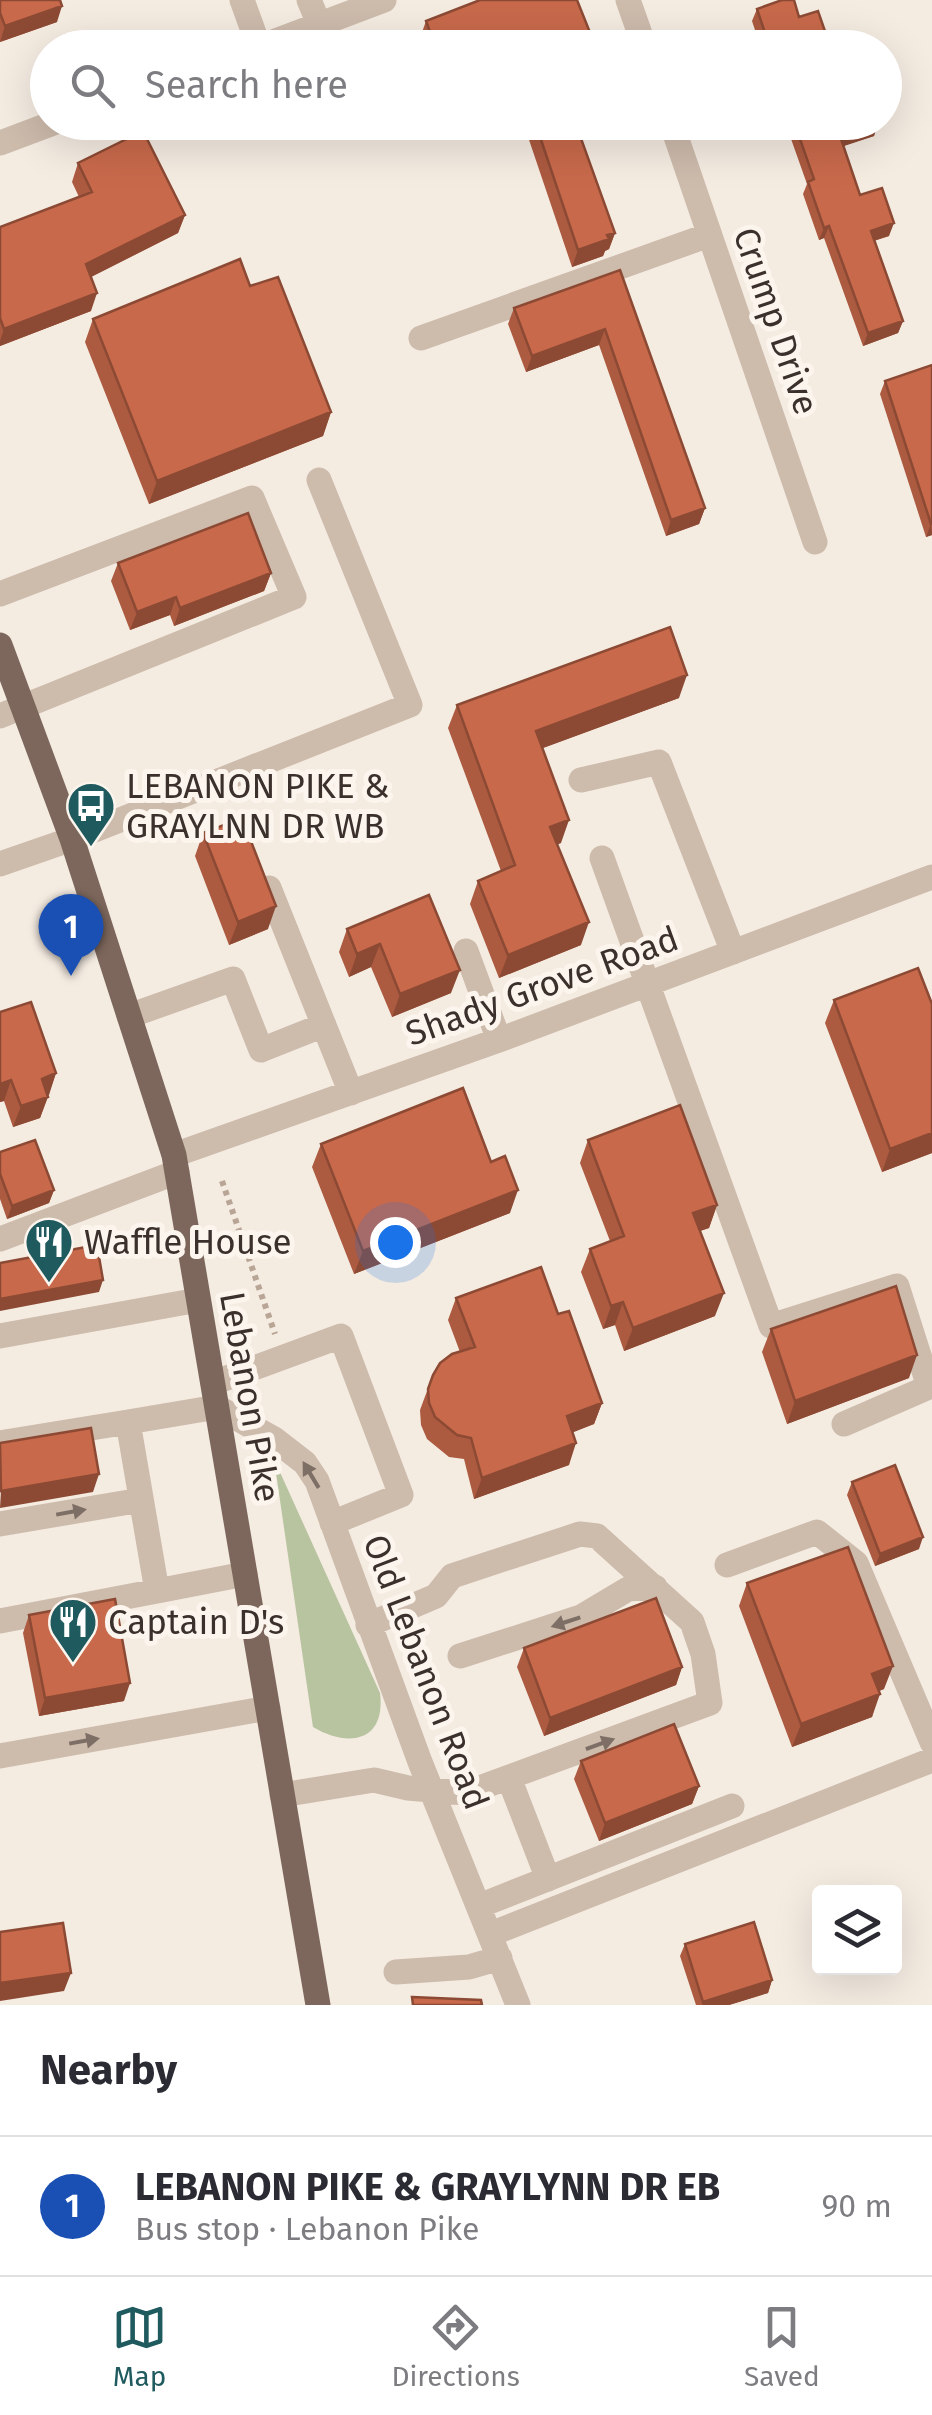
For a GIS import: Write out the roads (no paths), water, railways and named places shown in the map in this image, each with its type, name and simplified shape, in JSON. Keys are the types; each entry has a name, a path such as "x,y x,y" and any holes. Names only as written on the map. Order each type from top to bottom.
{"main road":[{"name":"Lebanon Pike","path":"0,645 12,711 72,839 176,1164 318,2005"}],"street":[{"path":"242,0 252,30"},
{"path":"309,0 319,24"},
{"path":"628,0 638,30"},
{"path":"303,30 374,2"},
{"path":"0,143 30,132"},
{"name":"Crump Drive","path":"676,140 815,542"},
{"path":"421,338 710,235"},
{"path":"0,864 410,704 319,480"},
{"path":"0,594 252,498 294,597 12,711"},
{"path":"580,780 660,762 732,952"},
{"path":"602,858 771,1326 897,1286 929,1386 844,1424"},
{"name":"Shady Grove Road","path":"0,1239 350,1093 932,877"},
{"path":"269,888 350,1093"},
{"path":"466,951 499,1040"},
{"path":"129,1016 234,979 261,1050 324,1025"},
{"path":"0,1336 198,1300"},
{"path":"0,1443 128,1422 215,1395 283,1357 341,1336 401,1495 332,1523"},
{"name":"Old Lebanon Road","path":"215,1395 306,1463 317,1481 368,1625 518,2005"},
{"path":"128,1422 157,1591"},
{"path":"0,1524 142,1500"},
{"path":"727,1565 817,1532 856,1563 932,1742"},
{"path":"282,1795 374,1780 466,1793 710,1703 703,1654 692,1622 597,1536 580,1534 452,1576 436,1596 368,1625"},
{"path":"0,1620 245,1574"},
{"path":"460,1656 581,1617 628,1589 655,1587"},
{"path":"0,1756 268,1708"},
{"path":"491,1934 932,1760"},
{"path":"509,1778 548,1879"},
{"path":"479,1906 732,1806"},
{"path":"396,1972 469,1967 500,1958"}],"place":[{"name":"LEBANON PIKE & GRAYLNN DR WB","path":"91,848"},
{"name":"LEBANON PIKE & GRAYLYNN DR EB","path":"71,976"},
{"name":"Waffle House","path":"49,1284"},
{"name":"Captain D's","path":"73,1664"}]}
